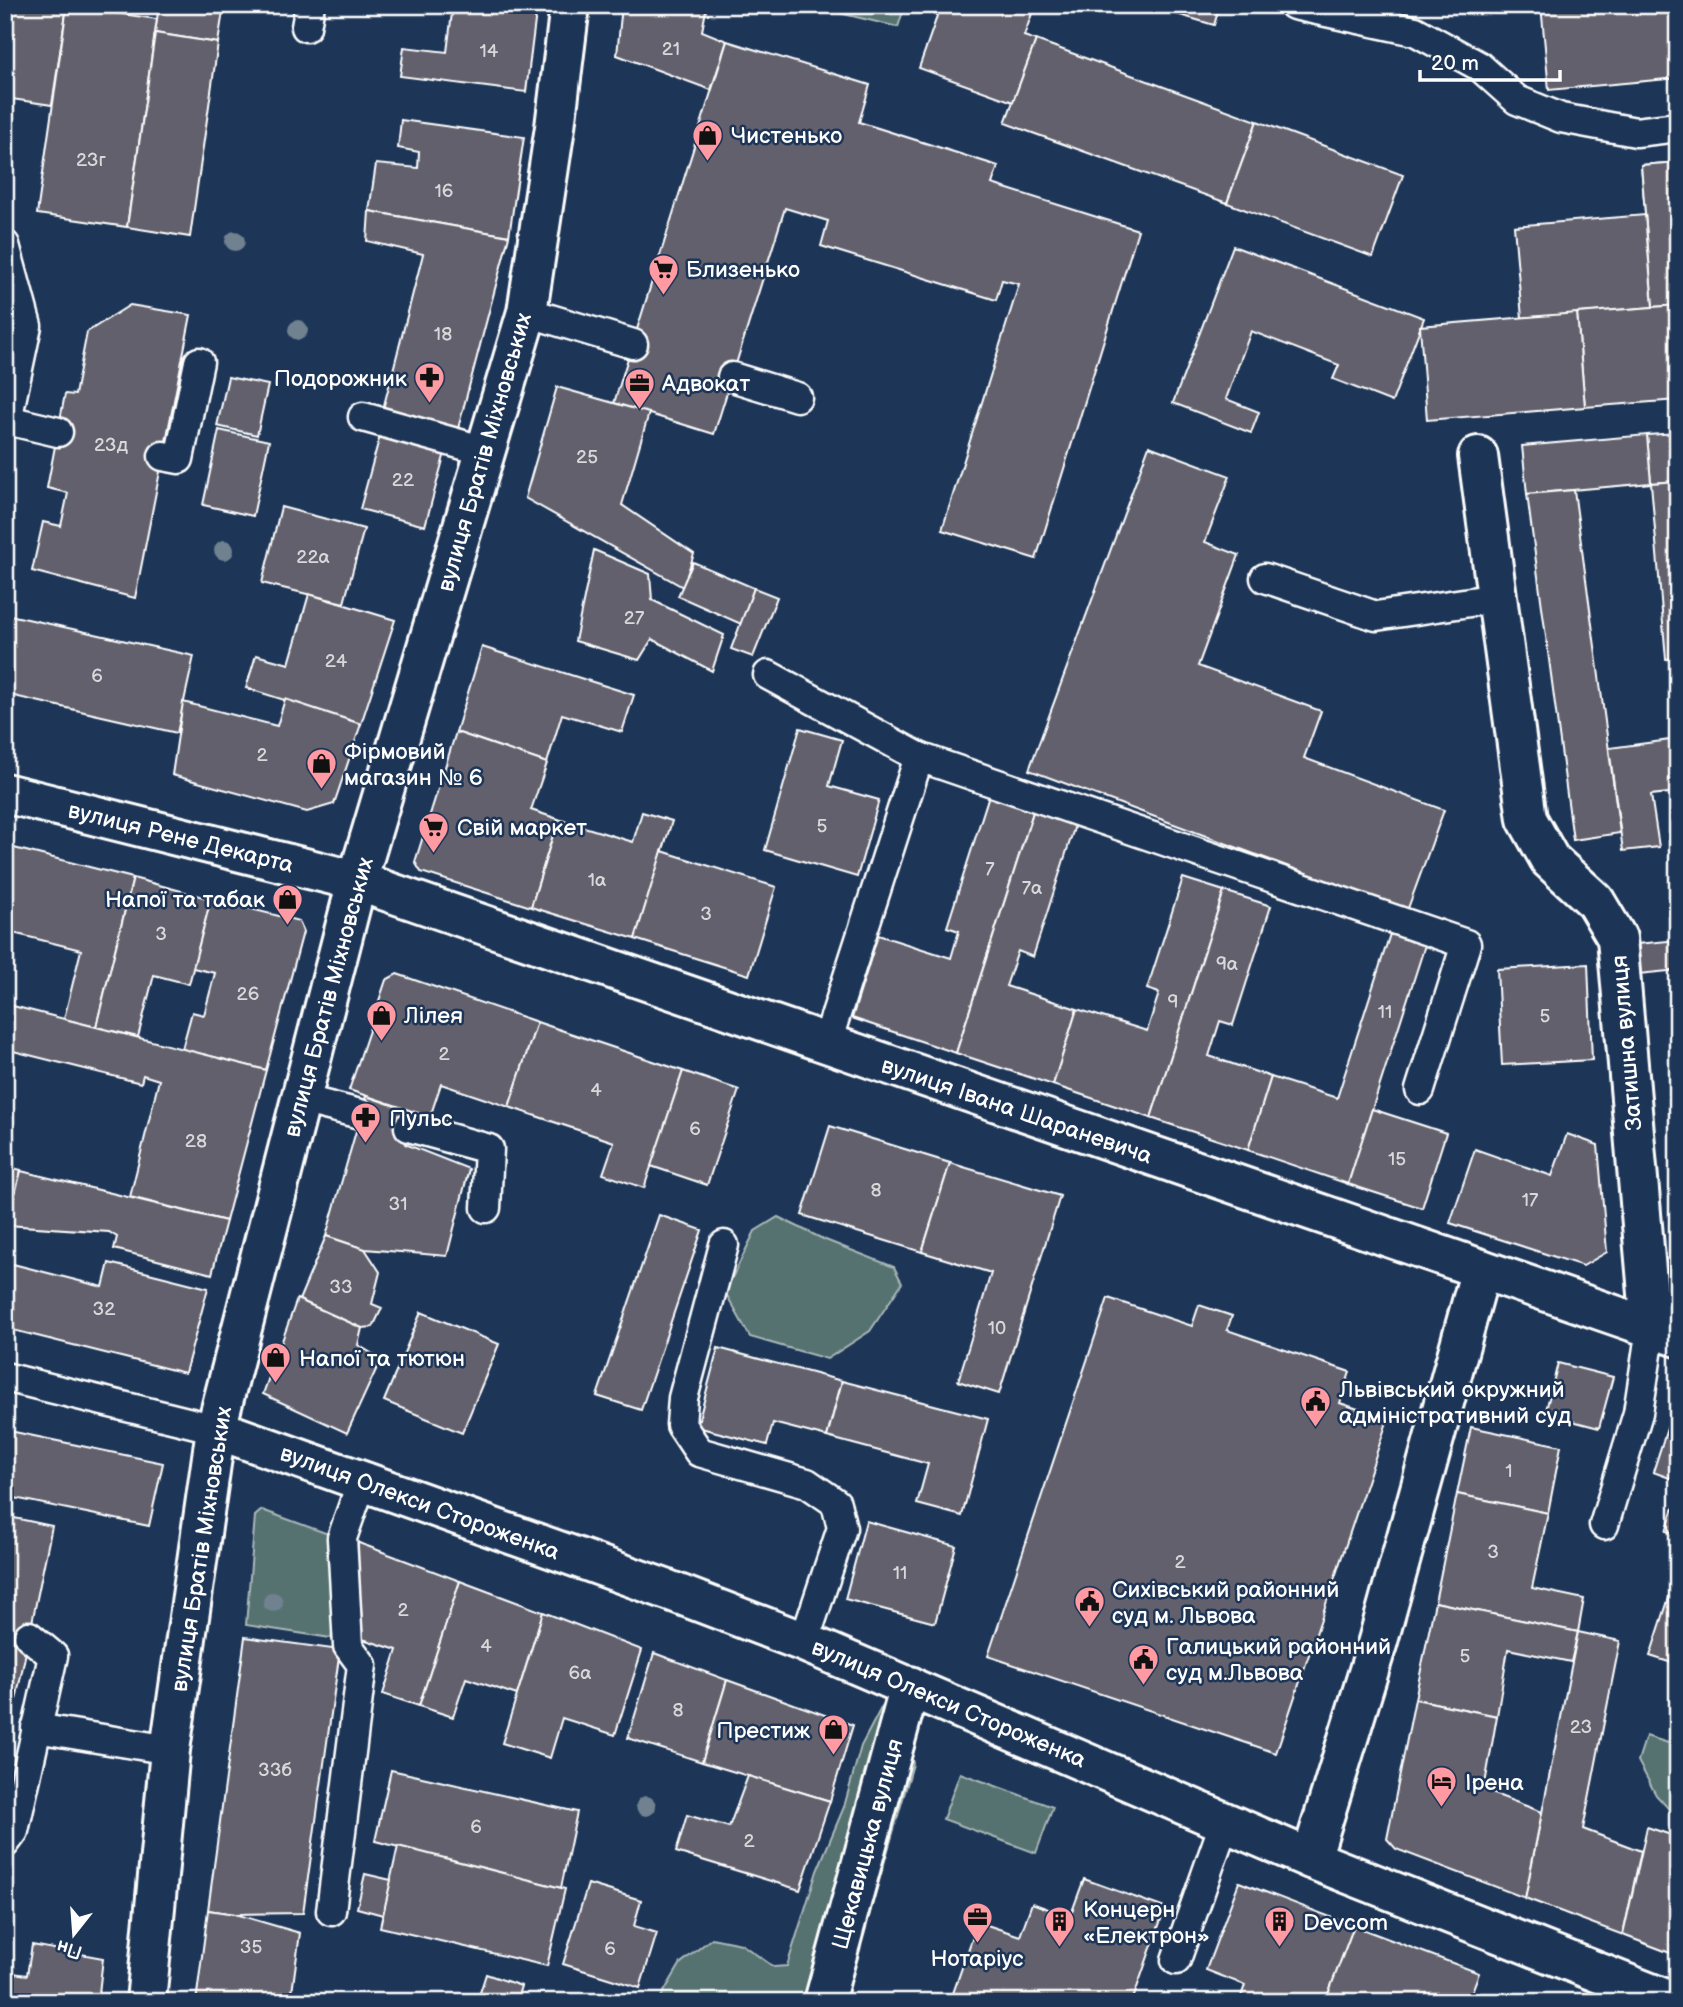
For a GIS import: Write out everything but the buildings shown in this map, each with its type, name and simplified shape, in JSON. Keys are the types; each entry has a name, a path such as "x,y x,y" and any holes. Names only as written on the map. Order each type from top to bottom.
{"street":[{"name":"вулиця Братів Міхновських","path":"146,2002 170,1751 216,1429 357,881 527,312 570,5"},
{"name":"Затишна вулиця","path":"1478,457 1528,819 1550,860 1595,901 1617,938 1665,1332"},
{"name":"вулиця Рене Декарта","path":"5,793 357,881"},
{"name":"вулиця Івана Шараневича","path":"357,881 826,1045 1665,1332"},
{"path":"1311,1859 1378,1641 1481,1269"},
{"name":"вулиця Олекси Стороженка","path":"216,1429 804,1642 1635,1994 1673,2002"},
{"name":"Щекавицька вулиця","path":"824,2002 910,1685"}],"lane":[{"path":"1294,5 1415,31 1479,66 1517,100 1561,118 1636,132 1678,127"},
{"path":"5,245 27,326 6,420 58,432"},
{"path":"527,312 633,344"},
{"path":"163,456 179,459 199,362"},
{"path":"732,377 797,397"},
{"path":"363,417 485,451"},
{"path":"1265,578 1376,616 1497,597"},
{"path":"768,675 919,757 1466,944 1420,1090"},
{"path":"826,1045 919,757"},
{"path":"301,1100 360,1114"},
{"path":"408,1127 489,1149 486,1208"},
{"path":"724,1245 683,1398 681,1425 699,1452 807,1483 836,1503 842,1528 804,1642"},
{"path":"1604,1525 1665,1332"},
{"path":"5,1377 216,1429"},
{"path":"331,1911 362,1665 348,1646 342,1538 362,1480"},
{"path":"5,1843 14,1831 53,1657 29,1636"},
{"path":"36,1728 170,1751"},
{"path":"1176,1960 1225,1821"}],"green space":[{"path":"773,5 905,5 898,27 827,10"},
{"path":"778,1217 823,1239 894,1267 902,1283 870,1331 827,1359 750,1337 725,1292 755,1231"},
{"path":"262,1510 331,1535 334,1623 331,1638 246,1625 255,1516"},
{"path":"882,1706 905,1723 913,1764 844,2002 658,2002 681,1963 712,1938 741,1944 774,1967 787,1966 817,1871 844,1807 861,1746"},
{"path":"1646,1736 1678,1746 1678,1819 1656,1795 1638,1761"},
{"path":"960,1773 1053,1807 1036,1853 943,1819"}],"place":[{"name":"Чистенько","path":"708,162"},
{"name":"Близенько","path":"663,296"},
{"name":"Подорожник","path":"430,405"},
{"name":"Адвокат","path":"639,410"},
{"name":"Фірмовий магазин № 6","path":"321,791"},
{"name":"Свій маркет","path":"434,854"},
{"name":"Напої та табак","path":"288,926"},
{"name":"Лілея","path":"381,1042"},
{"name":"Пульс","path":"366,1145"},
{"name":"Напої та тютюн","path":"276,1385"},
{"name":"Львівський окружний адміністративний суд","path":"1316,1429"},
{"name":"Сихівський районний суд м. Львова","path":"1089,1629"},
{"name":"Галицький районний суд м.Львова","path":"1143,1686"},
{"name":"Престиж","path":"833,1757"},
{"name":"Ірена","path":"1442,1809"},
{"name":"Нотаріус","path":"977,1944"},
{"name":"Концерн «Електрон»","path":"1060,1949"},
{"name":"Devcom","path":"1280,1949"}]}
